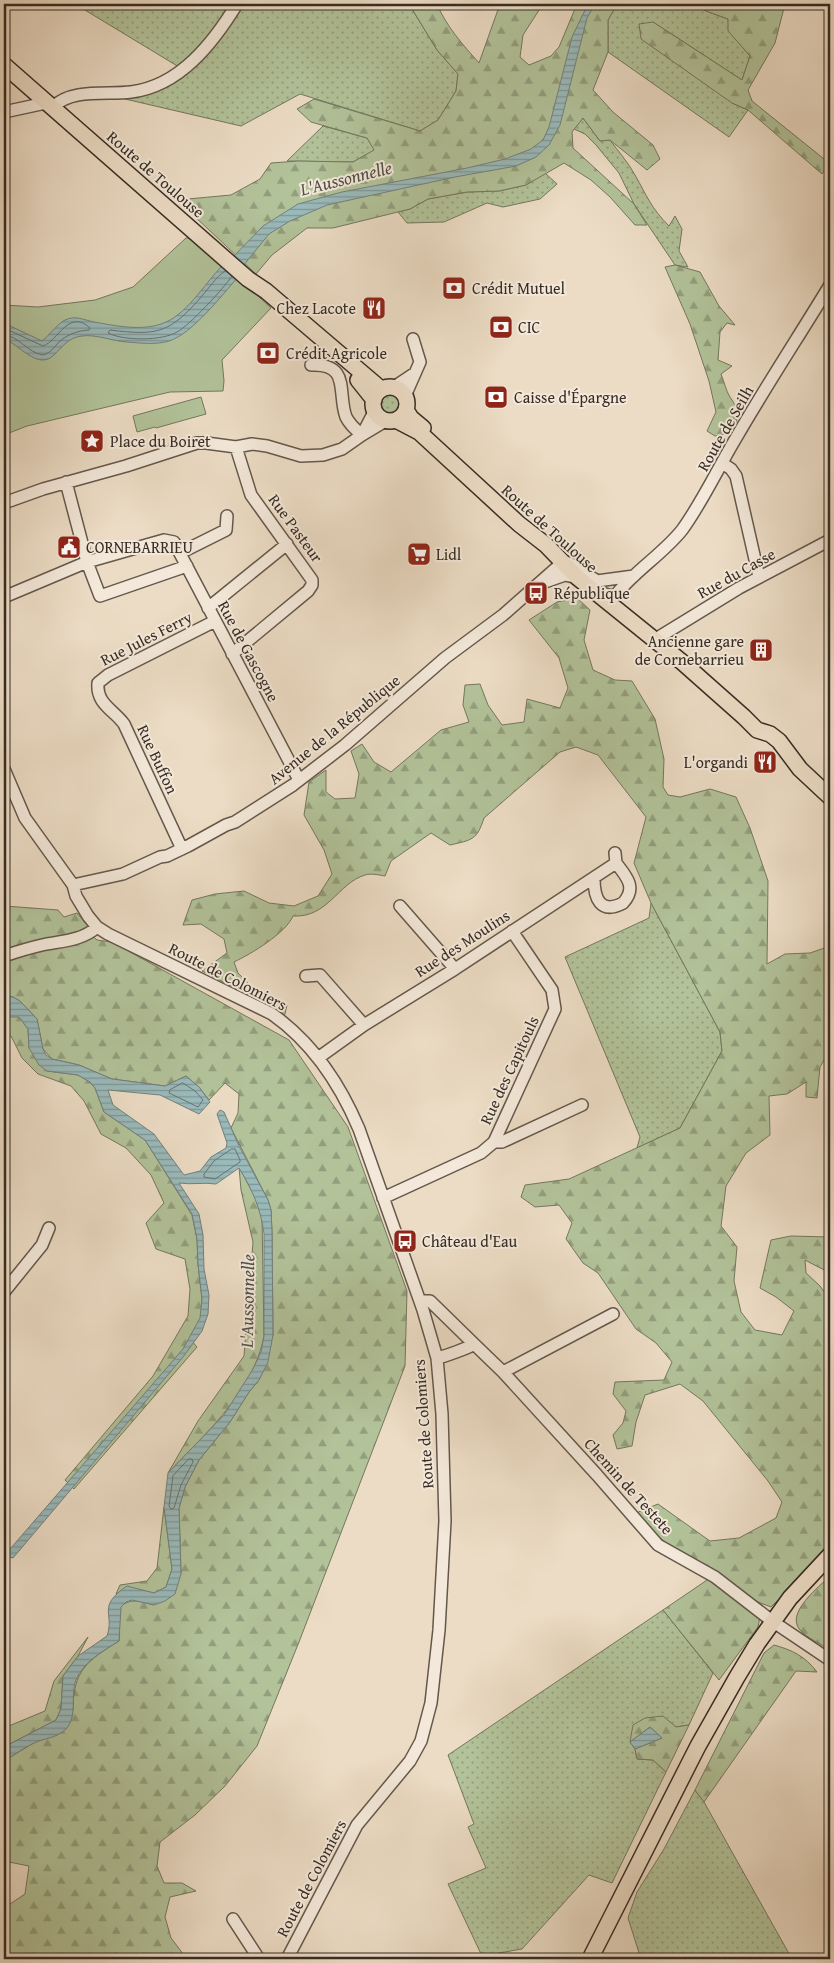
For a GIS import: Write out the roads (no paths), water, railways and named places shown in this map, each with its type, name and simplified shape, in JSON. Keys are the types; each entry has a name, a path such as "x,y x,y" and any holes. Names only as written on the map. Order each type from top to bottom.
{"main road":[{"name":"Route de Toulouse","path":"4,60 45,99"},
{"name":"Route de Toulouse","path":"4,65 251,281 274,305 354,376 416,422 588,582 614,597 659,637 682,662"},
{"name":"Route de Toulouse","path":"390,404 563,562 682,662 757,730 770,734 779,741 800,769 830,797"},
{"name":"Route de Toulouse","path":"744,717 771,728 784,736 802,762 830,789"},
{"path":"590,1959 698,1746 737,1677 772,1621 790,1598 830,1555"}],"street":[{"path":"4,112 42,104 45,99 57,103 70,97 144,89 173,75 200,56 237,4"},
{"name":"Route de Seilh","path":"614,597 634,576 661,553 681,530 703,499 722,463 830,285"},
{"path":"4,503 66,482 126,466 198,443 236,448 252,444 267,446 301,456 324,455 342,449 362,435 415,373 420,362 419,353 413,339"},
{"path":"311,365 322,364 336,372 342,384 346,418 362,435"},
{"name":"Rue Pasteur","path":"232,654 312,586 310,576 252,495 236,448"},
{"path":"722,463 731,469 736,476 759,577"},
{"path":"66,482 87,562 100,596 187,566"},
{"path":"180,554 226,530 227,516"},
{"name":"Rue de Gascogne","path":"87,562 164,540 174,542 299,780"},
{"name":"Rue du Casse","path":"659,637 759,577 830,540"},
{"path":"208,608 287,544"},
{"path":"4,597 87,562"},
{"name":"Avenue de la République","path":"73,885 123,874 182,849 235,822 299,780 381,715 445,658 503,615 563,562"},
{"name":"Avenue de la République","path":"538,584 565,575 588,582"},
{"path":"588,582 634,576"},
{"name":"Rue Jules Ferry","path":"97,689 100,680 108,675 215,621"},
{"name":"Rue Buffon","path":"97,689 105,707 119,717 124,724 182,849"},
{"name":"Route de Colomiers","path":"4,770 25,818 73,885 82,906 96,927 272,1014 292,1028 333,1077 349,1106 420,1301 437,1358 442,1414 445,1521 439,1630 431,1703 421,1741 410,1761 357,1825 287,1959"},
{"name":"Rue des Moulins","path":"318,1058 364,1025 512,930 577,881 594,878 615,858 630,882 631,892 623,903 610,907 597,899 594,893 594,878"},
{"path":"400,906 455,968"},
{"path":"4,956 42,945 78,938 96,927"},
{"name":"Rue des Capitouls","path":"383,1198 482,1153 494,1142 555,1008 552,990 512,930"},
{"path":"306,976 320,974 364,1025"},
{"path":"494,1142 502,1142 582,1105"},
{"path":"4,1292 42,1244 49,1228"},
{"name":"Chemin de Testete","path":"420,1301 430,1301 503,1372 597,1474 653,1541 715,1577 772,1621 830,1660"},
{"path":"503,1372 613,1314"},
{"path":"437,1358 461,1349 470,1348 474,1344"},
{"path":"233,1919 260,1959"}],"water":[{"path":"588,4 595,4 587,18 560,125 549,145 536,157 516,166 455,177 327,205 290,221 269,234 243,266 233,257 263,226 298,204 342,192 467,168 505,159 531,149 543,140 549,127 572,37"},
{"path":"225,263 239,276 197,322 187,331 169,341 143,343 82,336 70,340 54,355 42,360 29,355 4,339 4,323 42,341 62,322 72,318 130,327 158,325 182,311"},
{"path":"8,996 20,1001 37,1019 43,1049 46,1055 52,1059 79,1065 112,1079 165,1086 186,1076 199,1087 210,1102 199,1114 160,1095 108,1090 113,1105 154,1134 184,1175 200,1171 211,1157 226,1148 227,1143 217,1114 220,1110 224,1112 239,1146 268,1200 271,1210 273,1335 268,1362 259,1380 230,1422 199,1460 185,1487 179,1508 181,1574 175,1594 165,1601 154,1605 132,1600 126,1602 121,1607 119,1641 88,1662 76,1680 70,1724 55,1736 34,1743 4,1761 4,1747 56,1720 61,1709 63,1676 78,1656 107,1636 109,1628 108,1610 112,1599 127,1586 154,1593 166,1587 172,1569 164,1507 168,1473 224,1415 253,1369 261,1352 264,1336 263,1225 252,1192 244,1176 239,1168 216,1184 179,1183 199,1214 203,1235 204,1269 209,1295 208,1314 202,1331 183,1357 13,1558 4,1556 183,1349 200,1318 202,1299 197,1239 192,1214 145,1140 104,1112 95,1088 90,1082 78,1075 47,1071 39,1065 29,1048 28,1029 19,1017 4,1017 4,1000"},
{"path":"650,1727 662,1738 635,1749 630,1742"}],"place":[{"name":"Crédit Mutuel","path":"454,288"},
{"name":"Chez Lacote","path":"374,308"},
{"name":"CIC","path":"501,327"},
{"name":"Crédit Agricole","path":"268,353"},
{"name":"Caisse d'Épargne","path":"496,397"},
{"name":"Place du Boiret","path":"92,441"},
{"name":"CORNEBARRIEU","path":"69,547"},
{"name":"Lidl","path":"419,554"},
{"name":"République","path":"536,593"},
{"name":"Ancienne gare de Cornebarrieu","path":"761,650"},
{"name":"L'organdi","path":"765,762"},
{"name":"Château d'Eau","path":"405,1241"}],"water label":[{"name":"L'Aussonnelle","path":"346,178"},
{"name":"L'Aussonnelle","path":"247,1301"}]}
